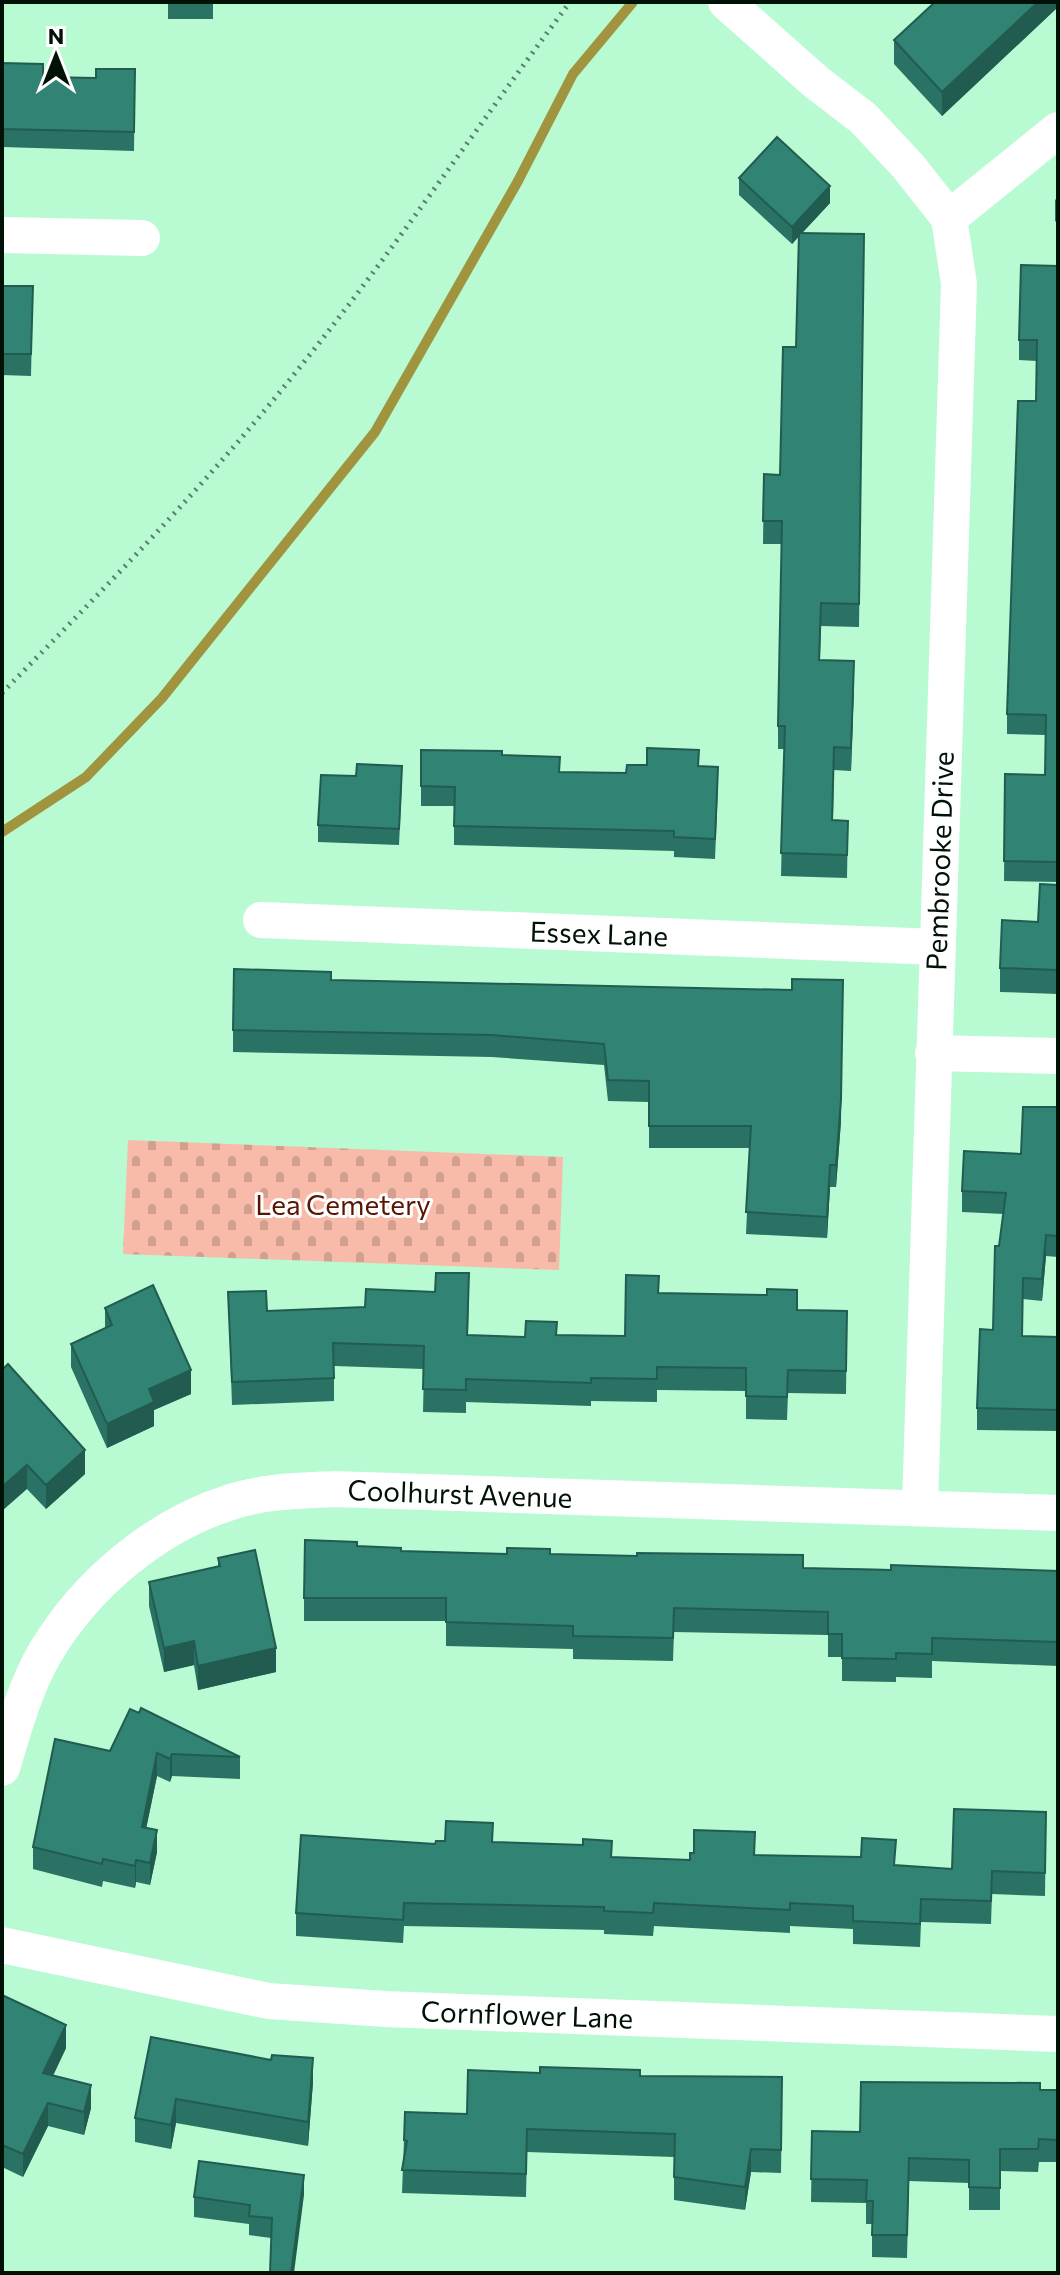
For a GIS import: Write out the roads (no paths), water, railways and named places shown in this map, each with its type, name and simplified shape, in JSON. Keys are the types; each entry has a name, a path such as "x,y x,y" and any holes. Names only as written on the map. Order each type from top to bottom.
{"street":[{"path":"726,2 816,82 863,118 908,166 949,218 1058,130"},
{"name":"Pembrooke Drive","path":"920,1506 959,284 949,218"},
{"path":"2,235 142,238"},
{"name":"Essex Lane","path":"261,920 937,947"},
{"path":"933,1053 1058,1056"},
{"name":"Coolhurst Avenue","path":"2,1768 43,1655 99,1584 151,1541 185,1520 233,1501 283,1491 334,1489 920,1506 1058,1513"},
{"name":"Cornflower Lane","path":"2,1945 269,2001 385,2009 1058,2034"}],"waterway":[{"path":"2,832 86,777 162,698 375,432 518,181 573,74 633,2"}],"park label":[{"name":"Lea Cemetery","path":"343,1205"}]}
